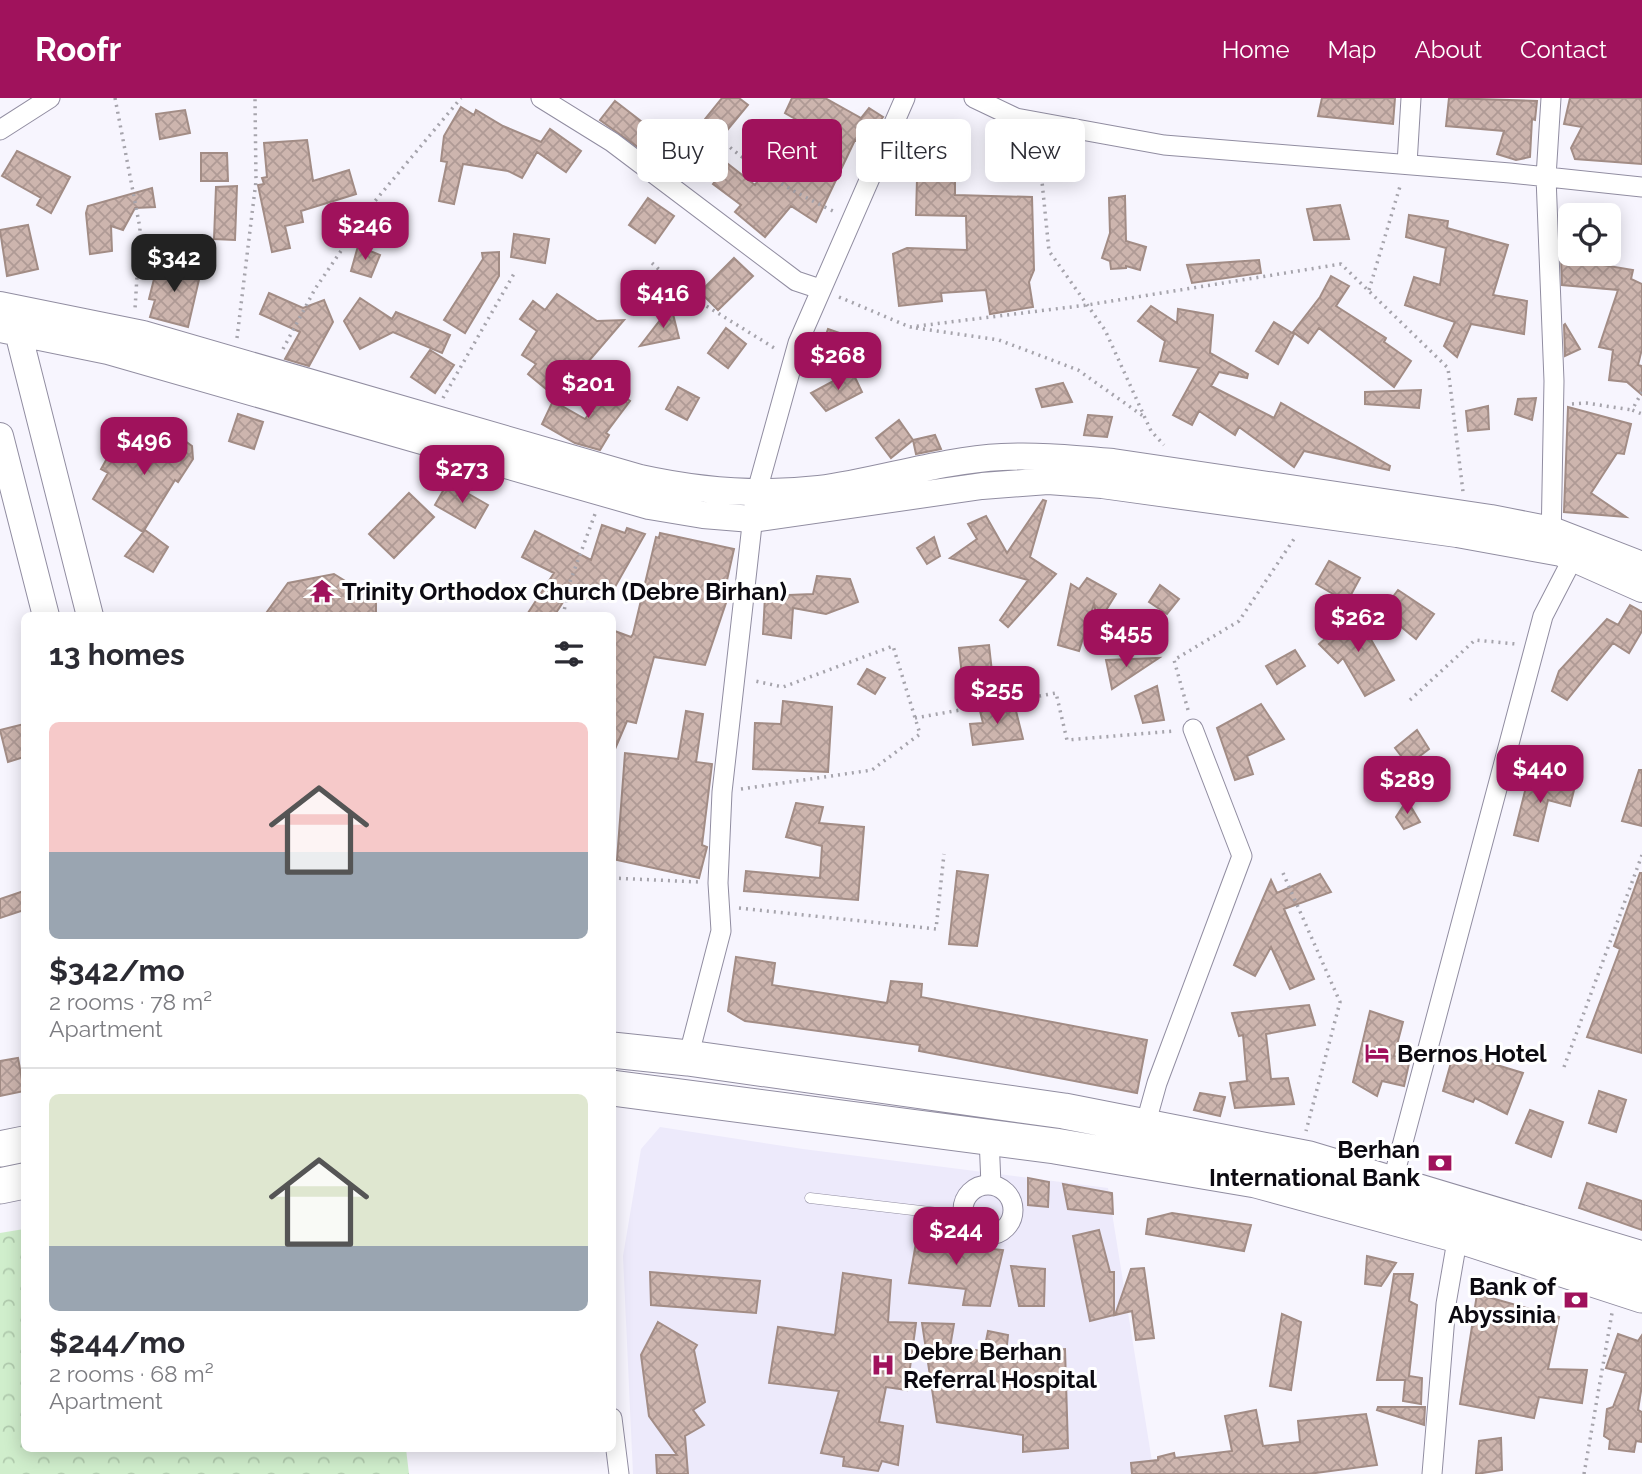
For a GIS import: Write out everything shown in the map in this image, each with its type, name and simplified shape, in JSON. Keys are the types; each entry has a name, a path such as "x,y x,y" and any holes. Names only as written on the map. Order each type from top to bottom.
{"highway":[{"path":"616,1050 688,1058 1146,1125 1299,1157 1458,1235 1629,1291"},
{"path":"616,1089 1135,1157 1256,1180 1388,1199 1642,1259"},
{"path":"0,1149 21,1145"},
{"path":"0,1186 21,1182"}],"street":[{"path":"0,130 50,98"},
{"path":"541,98 612,142 796,281 820,289"},
{"path":"688,1058 721,931 718,883 722,792 756,492 793,360 820,289 905,98"},
{"path":"975,98 1020,119"},
{"path":"1407,164 1411,98"},
{"path":"1388,1199 1544,616 1558,546 1546,177 1551,98"},
{"path":"1085,131 1164,145 1407,164 1642,187"},
{"path":"0,305 133,332 640,478 690,489 756,492 819,489 1000,457 1053,457 1192,474 1466,515 1558,546 1642,589"},
{"path":"6,325 662,508 752,519 930,493 1048,481 1558,546 1642,565"},
{"path":"6,325 89,612"},
{"path":"0,436 8,499 45,612"},
{"path":"1135,1157 1178,1025 1242,856 1195,733"},
{"path":"989,1137 991,1185"},
{"path":"981,1185 991,1185 1000,1188 1013,1205 1009,1224 1002,1230 984,1234 975,1231 964,1216 966,1197 981,1185"},
{"path":"1432,1474 1446,1304 1458,1235"},
{"path":"616,1450 619,1474"}],"lane":[{"path":"810,1198 964,1216"}],"path":[{"path":"115,98 140,228 133,332"},
{"path":"235,361 256,181 255,98"},
{"path":"271,371 315,289 375,201 461,98"},
{"path":"728,146 776,183 850,220"},
{"path":"1368,290 1407,164"},
{"path":"1042,182 1049,251 1105,330 1151,431 1192,474"},
{"path":"652,263 682,291 793,360"},
{"path":"911,327 1087,305 1342,264 1448,368 1466,515"},
{"path":"432,418 515,272"},
{"path":"820,289 911,327 999,340 1078,370 1144,416"},
{"path":"1632,410 1642,393"},
{"path":"1554,405 1587,403 1642,414"},
{"path":"564,612 570,582 604,493"},
{"path":"915,718 1056,693 1067,740 1195,733 1174,660 1238,621 1311,514"},
{"path":"1409,700 1475,640 1536,646"},
{"path":"722,792 872,770 920,734 893,646 783,687 735,677"},
{"path":"719,906 936,929 944,854"},
{"path":"1564,1067 1642,855"},
{"path":"1283,873 1340,1002 1299,1157"},
{"path":"616,878 718,883"},
{"path":"1584,1474 1629,1291"}],"shaded area":[{"name":"Debre Berhan Referral Hospital","path":"660,1127 803,1149 1108,1188 1154,1474 633,1474 623,1256 641,1149"}],"green space":[{"path":"21,1230 21,1452 406,1452 409,1474 0,1474 0,1233"}],"building":[{"path":"722,98 739,98 748,105 728,129 728,119 705,119"},
{"path":"792,98 825,98 861,118 869,108 883,117 856,119 856,141 842,167 842,119 795,119 785,113"},
{"path":"1322,98 1395,98 1393,124 1318,116"},
{"path":"1449,98 1537,101 1535,120 1532,119 1530,157 1516,160 1497,154 1504,131 1446,126"},
{"path":"1570,98 1642,98 1642,164 1575,159 1571,148 1582,127 1564,124"},
{"path":"615,101 638,119 637,147 600,120"},
{"path":"461,107 474,115 476,110 503,126 541,142 550,129 581,151 566,172 537,152 522,178 508,171 463,164 454,204 439,201 447,162 441,161 444,136"},
{"path":"185,110 190,133 160,139 156,114"},
{"path":"307,140 313,181 349,170 356,194 301,211 303,222 285,226 290,248 272,252 258,185 264,184 262,178 267,177 264,143"},
{"path":"17,151 70,177 51,213 37,205 41,198 2,176"},
{"path":"201,153 227,153 228,181 201,181"},
{"path":"728,164 742,175 742,182 755,185 757,182 835,182 816,222 791,206 765,237 735,212 741,205 713,184 728,182"},
{"path":"917,182 955,182 955,195 1032,197 1034,270 1029,282 1033,307 990,314 986,290 941,293 942,301 899,306 893,254 907,248 967,250 966,216 916,215"},
{"path":"237,186 235,240 214,239 216,187"},
{"path":"152,188 155,207 135,208 123,230 111,226 112,251 90,254 86,213 88,206"},
{"path":"1125,196 1126,241 1146,247 1140,270 1126,266 1111,269 1110,261 1102,258 1110,233 1109,198"},
{"path":"648,198 674,216 655,243 629,225"},
{"path":"1340,205 1349,239 1314,240 1307,209"},
{"path":"1409,215 1448,221 1447,228 1508,245 1493,295 1527,301 1524,334 1471,324 1457,357 1444,346 1455,322 1405,305 1414,277 1440,285 1446,248 1406,237"},
{"path":"28,225 38,269 7,276 0,230"},
{"path":"514,234 549,239 545,263 511,257"},
{"path":"358,246 380,255 371,277 351,271"},
{"path":"499,252 499,276 465,333 444,320 483,259 482,253"},
{"path":"734,258 753,276 718,310 700,292"},
{"path":"1259,260 1261,273 1192,283 1187,265"},
{"path":"164,262 201,271 188,327 150,317 155,300 149,299 156,271 161,273"},
{"path":"1561,266 1609,266 1633,270 1631,279 1642,284 1642,349 1638,365 1642,366 1642,395 1627,382 1609,380 1613,350 1599,347 1618,290 1562,285"},
{"path":"1331,276 1349,286 1336,306 1386,338 1384,342 1411,361 1394,387 1319,328 1308,343 1293,332 1320,297"},
{"path":"649,282 651,295 634,314 629,288"},
{"path":"269,293 303,308 324,300 333,322 309,366 285,359 300,332 260,314"},
{"path":"557,294 597,321 624,320 557,398 528,374 536,364 522,355 537,331 520,319 533,301 545,310"},
{"path":"360,298 392,319 396,312 450,335 442,353 393,332 360,349 344,321"},
{"path":"671,306 679,338 640,346"},
{"path":"1151,306 1177,323 1178,309 1213,315 1210,353 1248,374 1247,378 1219,372 1211,386 1274,418 1281,403 1390,466 1389,470 1304,451 1294,467 1239,427 1235,435 1199,411 1192,425 1173,415 1199,368 1160,361 1165,341 1138,321"},
{"path":"1274,322 1294,334 1278,364 1256,351"},
{"path":"1564,325 1580,349 1565,356"},
{"path":"726,328 746,344 728,368 708,353"},
{"path":"828,329 854,338 843,369 817,360"},
{"path":"430,350 454,365 435,393 411,377"},
{"path":"852,371 862,392 826,411 811,393"},
{"path":"1063,383 1072,402 1042,407 1036,389"},
{"path":"610,386 630,401 606,433 609,435 600,450 575,443 542,424 553,401 585,419"},
{"path":"678,387 699,398 687,420 666,409"},
{"path":"1421,390 1419,408 1365,404 1365,392"},
{"path":"1536,398 1532,420 1515,414 1518,399"},
{"path":"1488,406 1489,429 1468,431 1466,411"},
{"path":"1568,407 1631,424 1624,454 1617,453 1591,493 1626,517 1564,512"},
{"path":"238,414 263,422 254,449 229,441"},
{"path":"1088,415 1112,417 1107,437 1084,435"},
{"path":"899,420 913,440 891,458 876,438"},
{"path":"159,422 192,446 193,459 178,482 175,480 143,532 93,499 108,473 101,469 110,453 128,462"},
{"path":"935,435 941,449 916,454 913,440"},
{"path":"448,482 488,505 475,528 435,505"},
{"path":"409,493 434,517 394,558 369,534"},
{"path":"1043,500 1046,501 1030,557 1056,574 1008,627 1000,620 1028,580 950,558 977,539 968,524 986,516 1007,553"},
{"path":"602,525 625,533 627,528 645,534 607,601 567,596 557,612 529,612 554,573 522,557 535,531 591,560"},
{"path":"145,530 168,547 153,572 125,556"},
{"path":"660,533 734,549 725,589 730,591 705,665 654,657 636,723 627,721 616,747 616,631 631,637 633,634 656,537 659,538"},
{"path":"934,537 940,556 927,564 917,548"},
{"path":"1329,561 1360,578 1347,602 1316,584"},
{"name":"Trinity Orthodox Church (Debre Birhan)","path":"334,574 376,600 376,612 267,612 288,583"},
{"path":"817,576 850,579 858,602 826,614 793,608 791,638 763,634 765,596 813,594"},
{"path":"1087,578 1116,594 1098,623 1094,604 1079,651 1058,645 1071,584 1079,589"},
{"path":"1160,585 1179,599 1167,614 1149,602"},
{"path":"1398,590 1434,614 1416,639 1382,611"},
{"path":"1630,605 1642,612 1642,631 1629,653 1613,643 1567,700 1552,691 1559,671 1607,619 1618,625"},
{"path":"1356,612 1371,634 1369,636 1394,680 1365,696 1343,658 1338,663 1319,644"},
{"path":"989,645 992,672 962,676 959,648"},
{"path":"1295,650 1305,666 1277,684 1266,666"},
{"path":"1159,658 1112,689 1106,660"},
{"path":"867,669 885,678 875,694 858,684"},
{"path":"1157,686 1164,720 1143,723 1135,696"},
{"path":"783,701 832,707 828,772 753,769 755,723 781,724"},
{"path":"1014,703 1023,739 973,745 970,724 983,723 980,711"},
{"path":"1261,704 1284,739 1247,756 1253,774 1235,780 1217,728"},
{"path":"686,711 703,714 696,762 712,764 702,845 707,847 699,878 617,860 625,753 678,759"},
{"path":"21,725 21,758 8,762 0,730"},
{"path":"1417,730 1429,749 1408,765 1395,748"},
{"path":"1639,770 1642,770 1642,826 1622,821"},
{"path":"1529,775 1575,786 1570,806 1548,800 1538,841 1514,835"},
{"path":"1407,800 1420,822 1404,829 1396,817"},
{"path":"796,803 823,807 819,823 864,827 858,900 744,891 746,871 820,878 822,846 786,837"},
{"path":"957,871 988,875 977,946 949,944"},
{"path":"1640,873 1642,1053 1587,1037 1620,949 1614,946"},
{"path":"1320,874 1331,892 1284,909 1314,979 1290,989 1271,947 1255,976 1234,965 1271,880 1277,893"},
{"path":"21,892 21,911 0,918 0,899"},
{"path":"736,957 775,963 772,985 887,1003 891,981 922,984 921,997 1147,1040 1137,1093 919,1051 920,1045 745,1021 728,1011"},
{"path":"1309,1005 1315,1025 1266,1034 1271,1079 1288,1078 1294,1104 1235,1108 1230,1083 1247,1081 1243,1035 1239,1036 1232,1013"},
{"name":"Bernos Hotel","path":"1370,1011 1403,1022 1394,1056 1410,1059 1404,1086 1382,1081 1377,1096 1353,1082"},
{"path":"1454,1052 1523,1073 1507,1114 1475,1098 1473,1102 1443,1091"},
{"path":"18,1058 21,1092 0,1096 0,1061"},
{"path":"1599,1091 1626,1100 1616,1132 1589,1123"},
{"path":"1200,1093 1225,1097 1220,1116 1194,1110"},
{"path":"1530,1110 1563,1122 1551,1157 1516,1143"},
{"path":"1028,1178 1049,1182 1048,1207 1028,1205"},
{"path":"1587,1183 1642,1201 1642,1230 1579,1208"},
{"path":"1063,1184 1112,1193 1113,1214 1068,1209"},
{"path":"1172,1213 1251,1225 1244,1251 1146,1234 1148,1219"},
{"path":"1099,1230 1110,1272 1114,1272 1114,1315 1090,1321 1073,1236"},
{"path":"918,1231 949,1236 948,1244 1003,1250 990,1306 963,1305 966,1289 909,1283"},
{"path":"1367,1256 1396,1263 1381,1286 1365,1284"},
{"path":"1011,1266 1045,1269 1044,1306 1019,1306"},
{"path":"1144,1268 1154,1338 1136,1340 1132,1311 1115,1315 1131,1269"},
{"path":"650,1272 760,1281 756,1313 651,1305"},
{"path":"843,1273 891,1280 888,1322 916,1323 907,1390 886,1387 879,1422 903,1426 898,1465 882,1461 878,1471 843,1466 844,1457 821,1453 839,1391 769,1383 778,1327 835,1335"},
{"path":"1394,1274 1413,1274 1409,1301 1417,1305 1409,1376 1422,1378 1421,1404 1403,1401 1405,1380 1377,1380"},
{"path":"1477,1294 1559,1317 1548,1369 1587,1370 1582,1403 1539,1397 1534,1418 1460,1404"},
{"path":"1282,1314 1301,1322 1291,1390 1270,1386"},
{"path":"658,1322 697,1345 694,1350 705,1402 693,1410 704,1425 685,1436 688,1474 657,1474 656,1455 677,1455 649,1416 641,1355"},
{"path":"922,1323 954,1324 950,1347 984,1351 988,1331 1008,1335 1006,1354 1065,1349 1068,1448 1023,1452 1023,1435 937,1422"},
{"path":"1618,1334 1638,1341 1642,1335 1642,1385 1638,1410 1642,1412 1642,1442 1636,1441 1634,1452 1609,1449 1610,1440 1604,1436 1607,1409 1613,1407 1626,1373 1606,1368"},
{"path":"1378,1407 1425,1407 1424,1425 1377,1410"},
{"path":"1256,1410 1263,1446 1300,1442 1298,1421 1366,1414 1377,1465 1308,1474 1132,1474 1131,1463 1158,1460 1158,1457 1174,1453 1175,1458 1232,1451 1225,1416"},
{"path":"1501,1438 1502,1470 1476,1474 1479,1441"}],"place":[{"name":"Trinity Orthodox Church (Debre Birhan)","path":"322,591"},
{"name":"Bernos Hotel","path":"1377,1053"},
{"name":"Berhan International Bank","path":"1440,1163"},
{"name":"Bank of Abyssinia","path":"1576,1300"},
{"name":"Debre Berhan Referral Hospital","path":"883,1365"}]}
